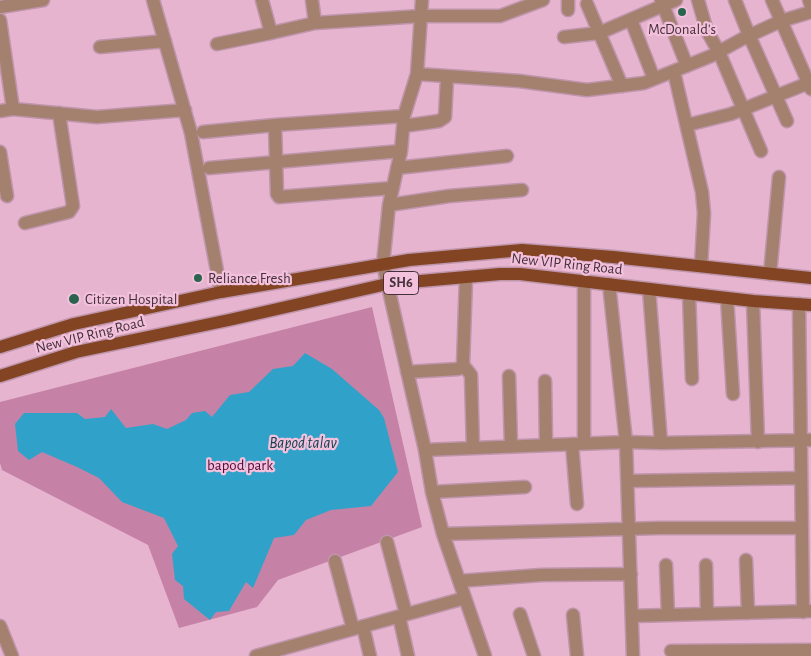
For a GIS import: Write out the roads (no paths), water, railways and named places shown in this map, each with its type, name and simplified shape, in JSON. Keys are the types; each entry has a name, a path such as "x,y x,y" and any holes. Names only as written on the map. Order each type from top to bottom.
{"main road":[{"name":"New VIP Ring Road","path":"0,347 74,324 221,292 410,260 522,250 770,274 810,275"},
{"name":"New VIP Ring Road","path":"0,376 76,352 387,284 510,273 753,301 805,304"}],"street":[{"path":"0,7 43,0"},
{"path":"153,0 191,133 221,292"},
{"path":"262,0 271,33"},
{"path":"312,0 315,23"},
{"path":"422,0 416,74 404,121 401,150 389,205 383,264 425,450 432,492 443,534 484,656"},
{"path":"217,44 315,23 421,16 500,16 543,0"},
{"path":"564,37 599,33 630,20 662,3 676,0"},
{"path":"698,0 707,31 719,52 761,151"},
{"path":"735,0 787,121"},
{"path":"687,125 731,114 810,85 772,0"},
{"path":"809,0 811,6"},
{"path":"662,3 687,66"},
{"path":"587,4 622,86"},
{"path":"416,74 519,81 587,90 644,83 719,52 749,35 780,21 811,12"},
{"path":"0,20 6,110 97,117 184,110"},
{"path":"630,20 654,79"},
{"path":"100,47 165,41"},
{"path":"674,72 704,202 701,266"},
{"path":"203,132 274,125 439,121 445,117 446,77"},
{"path":"25,223 69,212 73,206 59,114"},
{"path":"274,125 277,194 279,197 393,188"},
{"path":"209,168 401,150"},
{"path":"0,152 7,196"},
{"path":"397,168 507,156"},
{"path":"770,274 778,177"},
{"path":"389,205 448,196 522,190"},
{"path":"466,277 463,365 472,375 473,448"},
{"path":"578,504 578,444 584,282"},
{"path":"609,284 626,442 633,656"},
{"path":"649,289 661,443"},
{"path":"689,294 692,379"},
{"path":"727,298 733,394"},
{"path":"753,301 758,442"},
{"path":"632,616 807,612 801,478 806,440 805,304"},
{"path":"407,372 458,368 463,365"},
{"path":"509,376 511,446"},
{"path":"545,381 546,445"},
{"path":"425,450 626,442 806,440"},
{"path":"628,481 801,478"},
{"path":"432,492 525,487"},
{"path":"443,534 629,529 802,528"},
{"path":"387,542 402,615 408,656"},
{"path":"746,560 748,613"},
{"path":"335,561 358,628 370,656"},
{"path":"666,565 668,615"},
{"path":"706,566 707,614"},
{"path":"459,581 541,575 631,574"},
{"path":"256,656 465,598"},
{"path":"520,614 534,656"},
{"path":"573,615 577,656"},
{"path":"1,633 12,656"},
{"path":"671,651 744,653 811,650"}],"water":[{"name":"Bapod talav","path":"305,353 332,369 379,410 384,418 398,472 371,506 331,510 306,520 294,535 274,538 253,588 246,582 229,611 216,612 210,620 184,599 183,586 175,580 172,554 178,546 164,518 122,502 99,478 77,467 42,452 29,460 18,451 15,424 24,413 77,413 85,419 105,417 111,409 126,428 153,424 167,429 186,420 192,413 205,411 212,417 230,395 249,392 273,369 293,366"}],"place":[{"name":"McDonald's","path":"682,12"},
{"name":"Reliance Fresh","path":"198,278"},
{"name":"Citizen Hospital","path":"74,299"}],"park label":[{"name":"bapod park","path":"240,465"}]}
